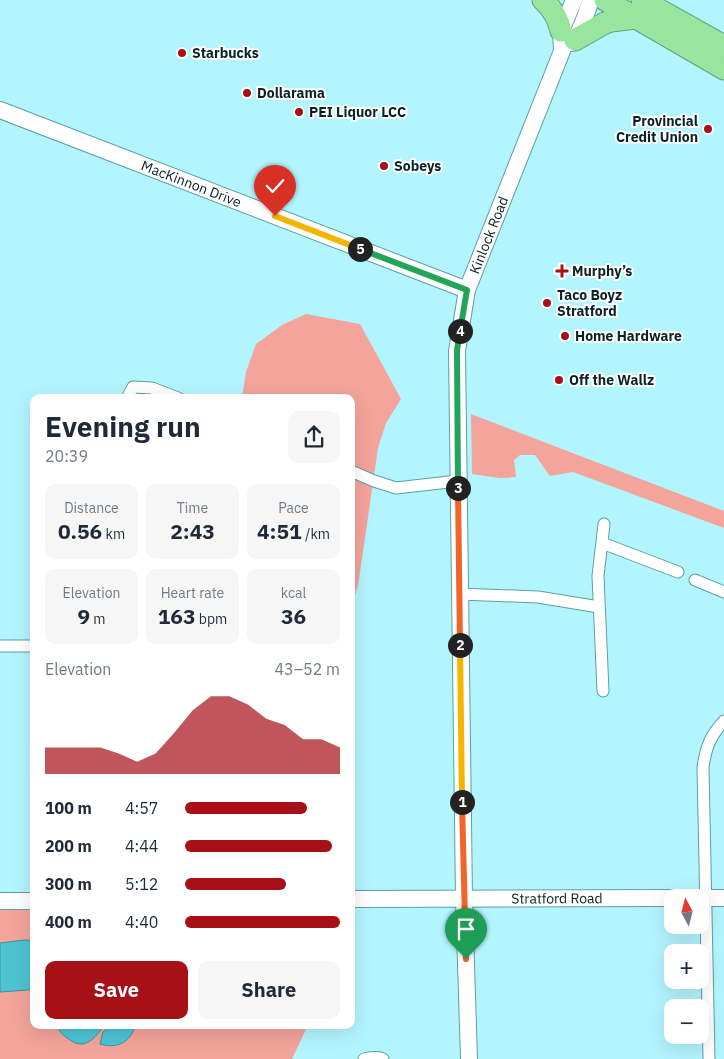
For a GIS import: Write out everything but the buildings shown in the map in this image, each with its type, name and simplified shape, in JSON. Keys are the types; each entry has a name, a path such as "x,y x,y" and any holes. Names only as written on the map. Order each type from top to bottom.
{"highway":[{"path":"543,0 556,14 566,41 639,9"},
{"path":"605,0 639,9 699,32 724,46"},
{"path":"665,0 699,32"},
{"path":"639,9 724,69"}],"street":[{"name":"Kinlock Road","path":"469,1059 464,899 457,350 467,290 566,41 574,0"},
{"name":"Kinlock Road","path":"566,41 588,10 591,0"},
{"name":"MacKinnon Drive","path":"0,110 467,290"},
{"path":"130,394 134,387 152,388 168,394"},
{"path":"355,473 396,488 458,481"},
{"path":"603,691 598,576 604,524"},
{"path":"602,543 678,572"},
{"path":"695,580 724,592"},
{"path":"460,594 538,597 599,607"},
{"path":"0,646 30,646"},
{"path":"703,889 703,767 706,749 714,731 724,721"},
{"name":"Stratford Road","path":"355,899 664,898"},
{"path":"709,898 724,898"},
{"path":"0,901 30,901"},
{"path":"704,934 709,1059"},
{"path":"364,1059 370,1057 382,1059"}],"shaded area":[{"path":"306,314 360,324 401,399 386,423 378,448 358,586 355,595 355,394 243,394 246,372 256,344 282,325"},
{"path":"471,414 724,511 724,528 573,472 550,476 535,455 520,455 514,460 516,477 500,478 472,474"},
{"path":"0,909 30,909 30,1029 306,1029 292,1059 0,1059"}],"water":[{"path":"30,941 30,989 0,992 0,943"},
{"path":"59,1029 102,1029 90,1041 81,1044 70,1040"},
{"path":"106,1029 134,1029 126,1040 112,1046 100,1044 103,1032"}],"place":[{"name":"Starbucks","path":"182,53"},
{"name":"Dollarama","path":"247,93"},
{"name":"PEI Liquor LCC","path":"299,112"},
{"name":"Provincial Credit Union","path":"708,129"},
{"name":"Sobeys","path":"384,166"},
{"name":"Murphy’s","path":"562,271"},
{"name":"Taco Boyz Stratford","path":"547,303"},
{"name":"Home Hardware","path":"565,336"},
{"name":"Off the Wallz","path":"559,380"}],"route":[{"path":"275,216 467,290 457,350 466,959"}]}
